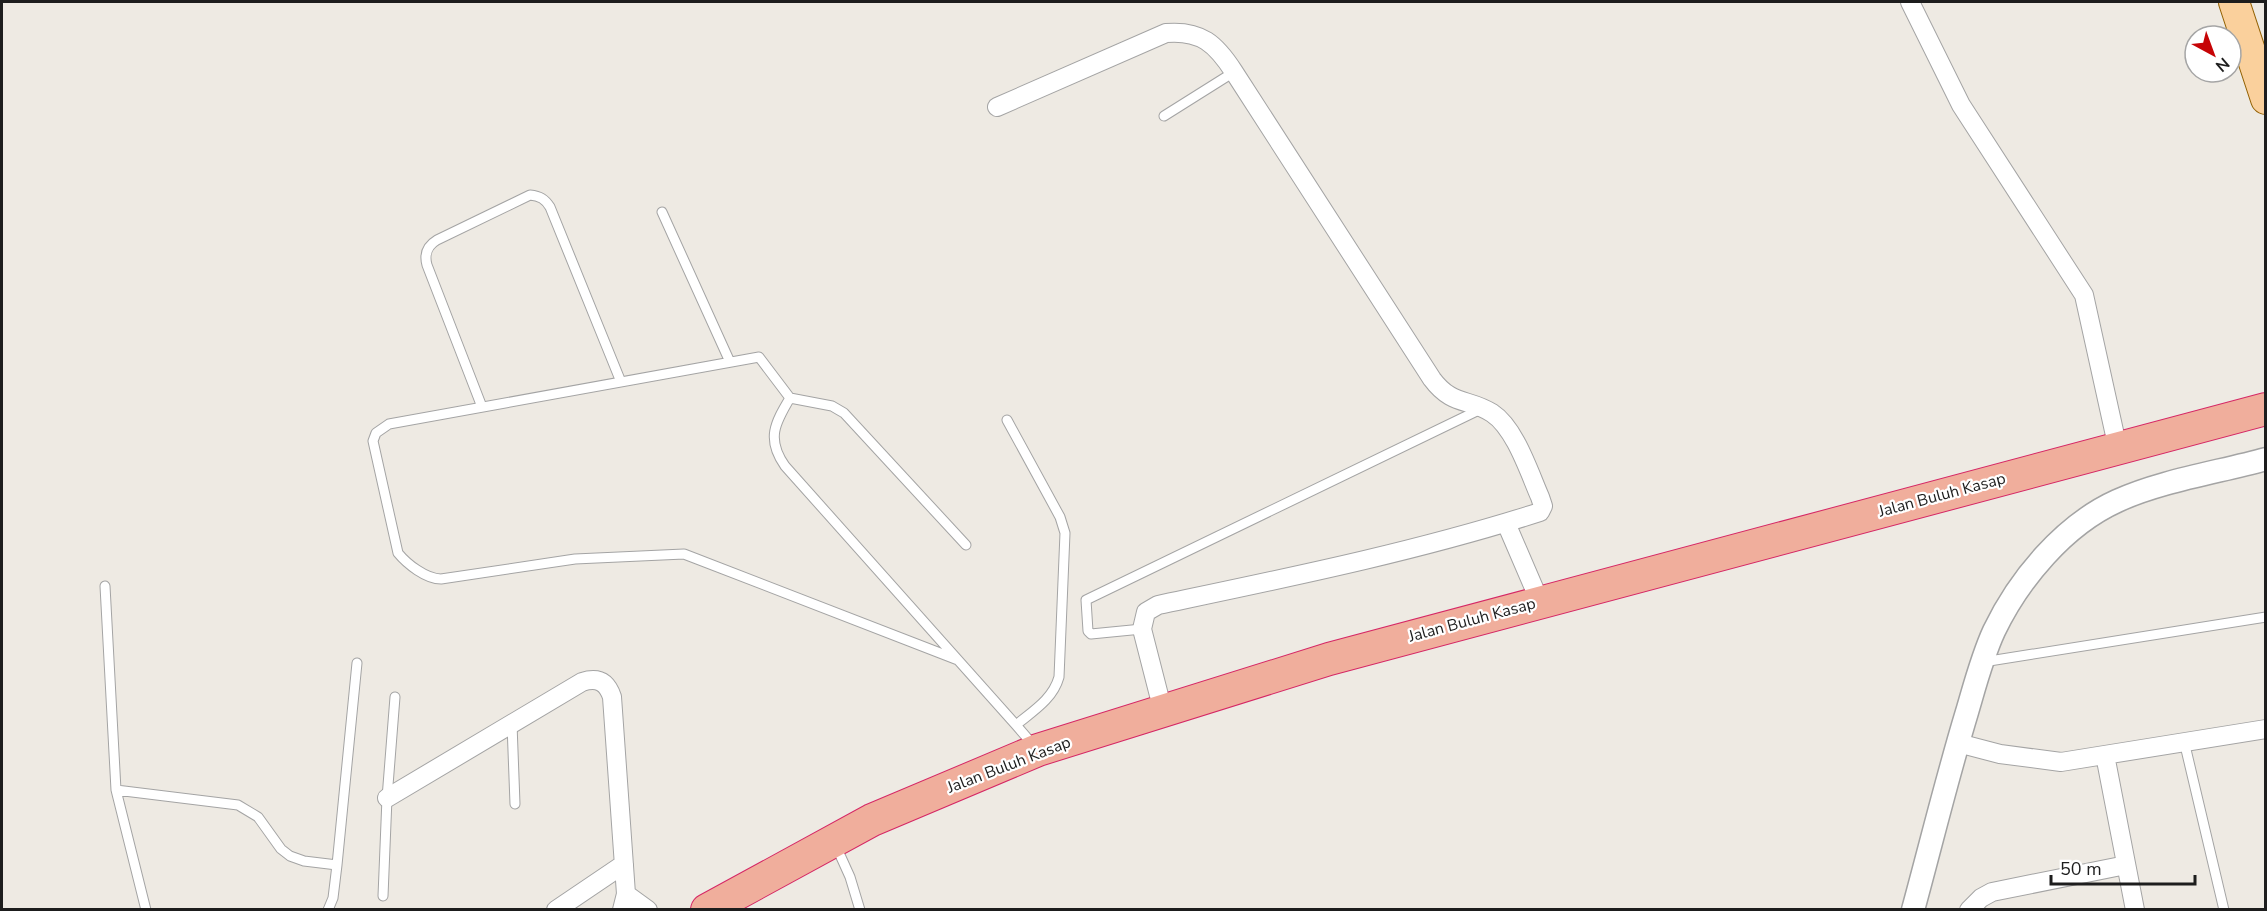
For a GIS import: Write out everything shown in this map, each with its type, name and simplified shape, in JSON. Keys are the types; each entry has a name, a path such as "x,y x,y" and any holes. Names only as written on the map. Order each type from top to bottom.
{"highway":[{"name":"Jalan Buluh Kasap","path":"707,909 872,820 1038,750 1329,659 2265,409"}],"main road":[{"path":"2239,6 2265,99"}],"street":[{"path":"1910,2 1961,105 2085,295 2118,448"},
{"path":"998,107 1166,33 1180,32 1205,39 1216,47 1432,379 1451,398 1483,408 1507,428 1543,506 1540,512 1506,523 1330,568 1158,605 1146,612 1142,629 1163,711"},
{"path":"1913,909 1982,663 1994,631 2030,575 2052,548 2082,521 2117,501 2156,488 2265,459"},
{"path":"1506,523 1540,602"},
{"path":"387,798 582,682 592,679 602,681 609,688 612,697 624,864 624,902 648,909"},
{"path":"1958,743 2000,754 2057,762 2265,729"},
{"path":"2105,755 2135,909"},
{"path":"556,909 624,864"},
{"path":"1969,909 1992,892 2126,865"}],"lane":[{"path":"1164,116 1234,72"},
{"path":"482,407 427,265 427,250 437,240 531,195 546,200 550,207 621,382"},
{"path":"662,213 730,362"},
{"path":"958,660 684,555 575,559 441,579 426,576 404,560 398,552 372,441 376,433 389,424 759,357 790,398 832,406 844,413 966,545"},
{"path":"790,398 775,426 774,436 778,457 1038,750"},
{"path":"1142,629 1091,634 1088,631 1086,600 1088,597 1483,408"},
{"path":"1007,420 1060,517 1065,533 1059,677 1046,700 1016,725"},
{"path":"105,586 116,790 146,909"},
{"path":"1982,663 2265,617"},
{"path":"328,909 333,898 337,865 357,663"},
{"path":"383,896 387,798 395,697"},
{"path":"512,724 516,804"},
{"path":"2184,741 2224,909"},
{"path":"116,790 238,805 258,818 281,849 290,856 337,865"},
{"path":"834,841 850,877 860,909"}]}
